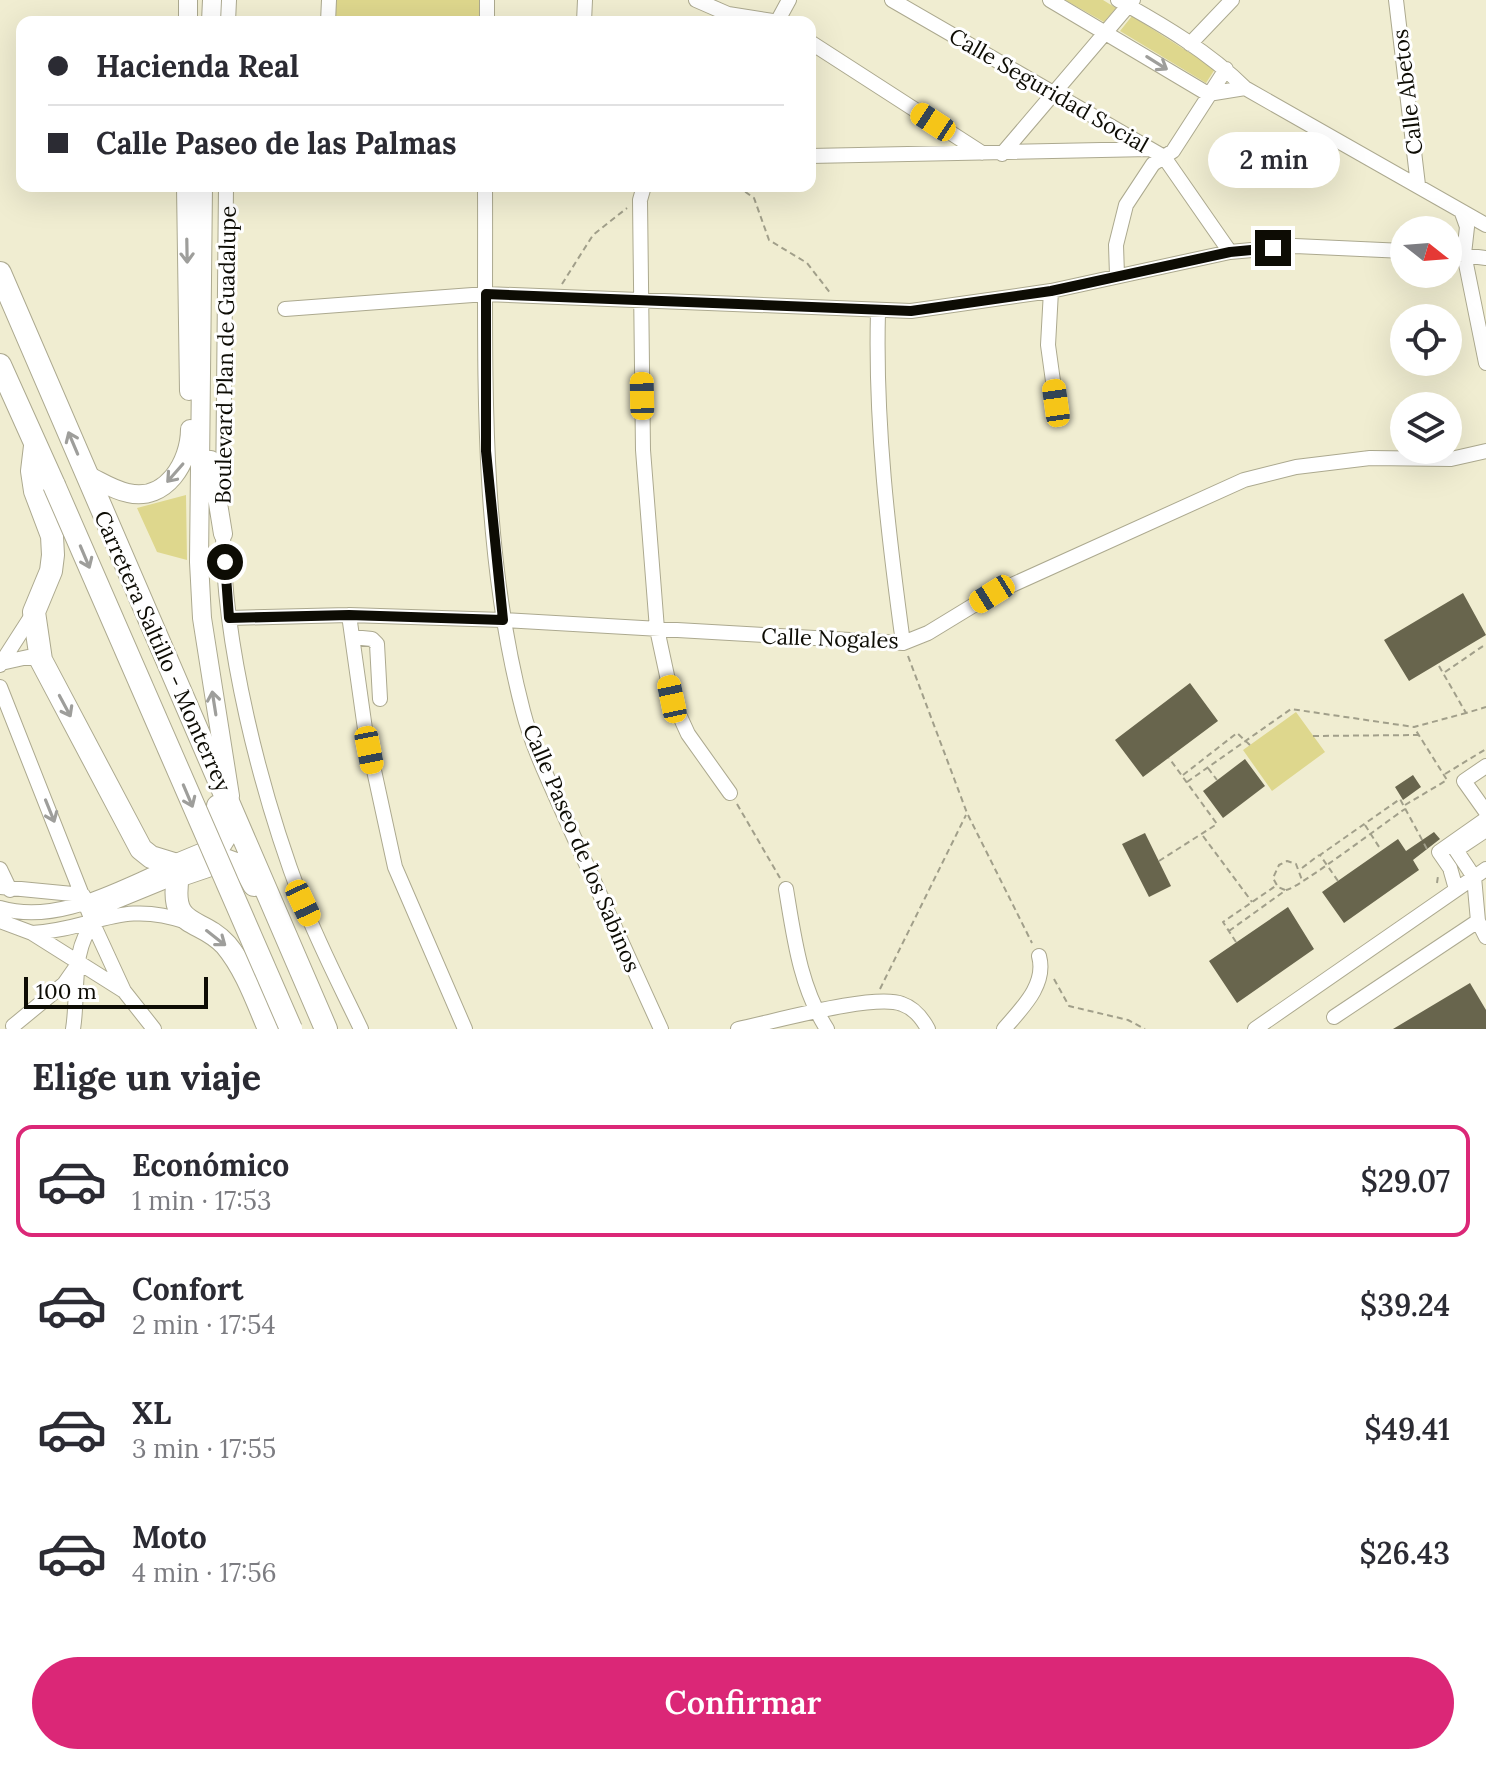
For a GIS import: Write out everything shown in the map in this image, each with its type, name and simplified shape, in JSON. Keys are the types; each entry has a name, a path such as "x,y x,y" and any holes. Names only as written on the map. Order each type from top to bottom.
{"highway":[{"name":"Carretera Saltillo - Monterrey","path":"0,273 169,671 232,807 326,1029"},
{"name":"Carretera Saltillo - Monterrey","path":"0,365 291,1029"},
{"path":"35,446 32,471 35,491 52,536 53,555 51,571 34,612 41,660 141,849 175,871 225,860 244,867 316,1029"},
{"path":"169,671 176,713 226,826 218,848 175,871"},
{"path":"175,871 177,903 189,923 225,944 239,965 269,1029"}],"main road":[{"name":"Boulevard Plan de Guadalupe","path":"87,475 125,493 145,493 164,485 185,461 190,435 198,192"},
{"name":"Boulevard Plan de Guadalupe","path":"198,192 199,562 202,618 232,807"},
{"path":"199,192 212,244 211,465 223,534"}],"street":[{"path":"696,0 721,16"},
{"name":"Calle Seguridad Social","path":"892,0 1157,153"},
{"path":"1050,0 1208,94 1245,88"},
{"path":"1190,44 1232,0"},
{"name":"Calle Abetos","path":"1396,0 1418,185"},
{"path":"1002,154 1107,32 1127,2 1226,69 1245,88 1486,224"},
{"path":"816,46 982,154"},
{"path":"816,156 1173,151 1226,69"},
{"path":"1157,153 1230,252"},
{"path":"1117,275 1116,245 1121,216 1157,153"},
{"name":"Boulevard Plan de Guadalupe","path":"226,192 223,534 229,618 274,818 303,903 361,1029"},
{"name":"Calle Paseo de los Sabinos","path":"485,192 487,482 503,620 524,714 541,763 661,1029"},
{"path":"642,192 643,450 657,629 672,699 688,734 730,793"},
{"path":"1462,213 1467,227 1464,254 1486,363"},
{"path":"285,309 486,294 878,312 967,305 1051,291 1230,252 1295,246 1390,250"},
{"path":"1464,254 1486,258"},
{"path":"1051,291 1048,345 1056,403"},
{"path":"878,312 882,486 903,643"},
{"name":"Calle Nogales","path":"229,618 349,615 503,620 903,643 928,633 992,594 1244,480 1296,467 1370,458 1451,459 1486,451"},
{"path":"1,664 34,612"},
{"path":"349,615 365,729 395,867 465,1029"},
{"path":"352,637 372,639 377,644 380,699"},
{"path":"1,664 28,657 41,660"},
{"path":"0,687 85,907 124,991 154,1029"},
{"path":"1486,766 1464,781 1486,812"},
{"path":"1456,889 1450,868 1439,852 1486,819"},
{"path":"1486,830 1456,850 1480,873 1478,921 1486,937"},
{"path":"0,869 5,888 47,890 85,907 153,912 189,923"},
{"path":"0,908 41,914 85,907 175,871"},
{"path":"1255,1029 1480,873"},
{"path":"786,889 798,958 817,1013 827,1029"},
{"path":"32,933 65,928 85,907"},
{"path":"63,955 65,928 85,907"},
{"path":"73,1029 85,907"},
{"path":"0,921 32,933 124,991"},
{"path":"1334,1017 1478,921"},
{"path":"1004,1029 1033,993 1040,967 1039,956"},
{"path":"13,1026 64,984 78,964"},
{"path":"738,1029 874,1000 901,1003 915,1011 928,1029"}],"path":[{"path":"559,297 562,282 593,235 642,192"},
{"path":"746,192 754,198 769,240 807,263 834,297 852,311"},
{"path":"903,643 967,813 1066,1005 1128,1020 1145,1029"},
{"path":"1443,673 1486,644"},
{"path":"1439,666 1466,713"},
{"path":"1187,782 1284,711 1297,708 1414,727 1486,707"},
{"path":"1229,931 1286,890 1296,888 1414,800 1447,780 1414,727"},
{"path":"1182,775 1237,733 1250,745"},
{"path":"1313,736 1419,735"},
{"path":"1444,774 1486,749"},
{"path":"1159,861 1217,824 1169,758"},
{"path":"1208,767 1217,780"},
{"path":"730,793 786,889"},
{"path":"1410,795 1414,800"},
{"path":"1301,869 1400,799 1428,850"},
{"path":"874,1000 967,813"},
{"path":"1364,824 1381,850"},
{"path":"1202,835 1252,903"},
{"path":"1320,855 1338,881"},
{"path":"1286,890 1277,885 1274,873 1279,865 1292,862 1301,869 1302,881"},
{"path":"1236,942 1223,922 1277,885"}],"shaded area":[{"path":"333,0 481,0 481,16 333,16"},
{"path":"1065,0 1103,0 1116,8 1104,22"},
{"path":"1132,16 1215,69 1206,83 1120,31"},
{"path":"186,495 187,560 157,552 137,508"},
{"path":"1296,712 1325,752 1272,791 1243,750"}],"building":[{"path":"1463,593 1486,635 1409,681 1384,640"},
{"path":"1190,683 1218,721 1143,777 1115,740"},
{"path":"1245,759 1265,786 1223,818 1203,791"},
{"path":"1413,775 1421,787 1403,800 1395,787"},
{"path":"1434,832 1440,839 1413,860 1419,870 1344,923 1322,892 1398,839 1406,851"},
{"path":"1145,833 1171,886 1149,897 1122,844"},
{"path":"1288,907 1314,949 1237,1003 1209,961"},
{"path":"1470,983 1486,1010 1486,1029 1393,1029"}],"route":[{"path":"225,562 229,618 349,615 503,620 488,495 486,294 911,311 1051,291 1230,252 1273,248"}]}
